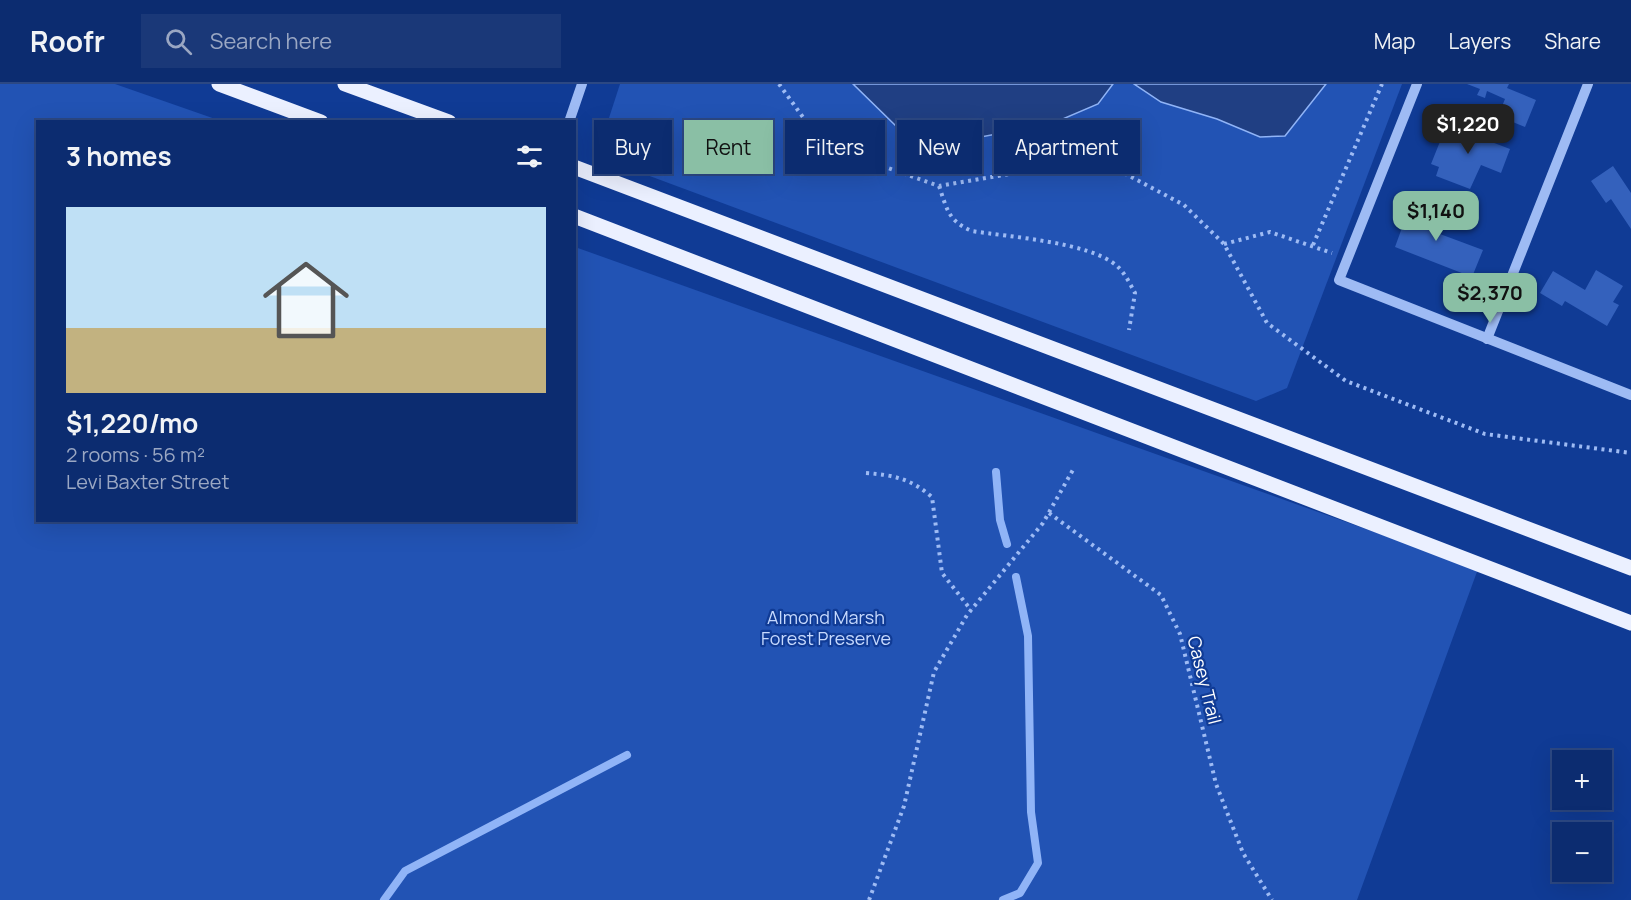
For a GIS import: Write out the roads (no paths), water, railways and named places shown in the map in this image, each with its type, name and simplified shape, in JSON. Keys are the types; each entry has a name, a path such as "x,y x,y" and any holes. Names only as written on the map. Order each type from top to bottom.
{"main road":[{"path":"219,84 316,120"},
{"path":"345,84 444,120"},
{"path":"576,168 1631,568"},
{"path":"576,217 1631,623"}],"street":[{"path":"569,120 582,84"},
{"path":"1417,84 1339,280 1631,395"},
{"path":"1487,339 1588,84"}],"waterway":[{"path":"996,472 1000,520 1007,544"},
{"path":"1003,900 1020,893 1038,863 1031,812 1028,636 1016,577"},
{"path":"384,900 405,871 627,755"}],"park label":[{"name":"Almond Marsh Forest Preserve","path":"826,627"}]}
